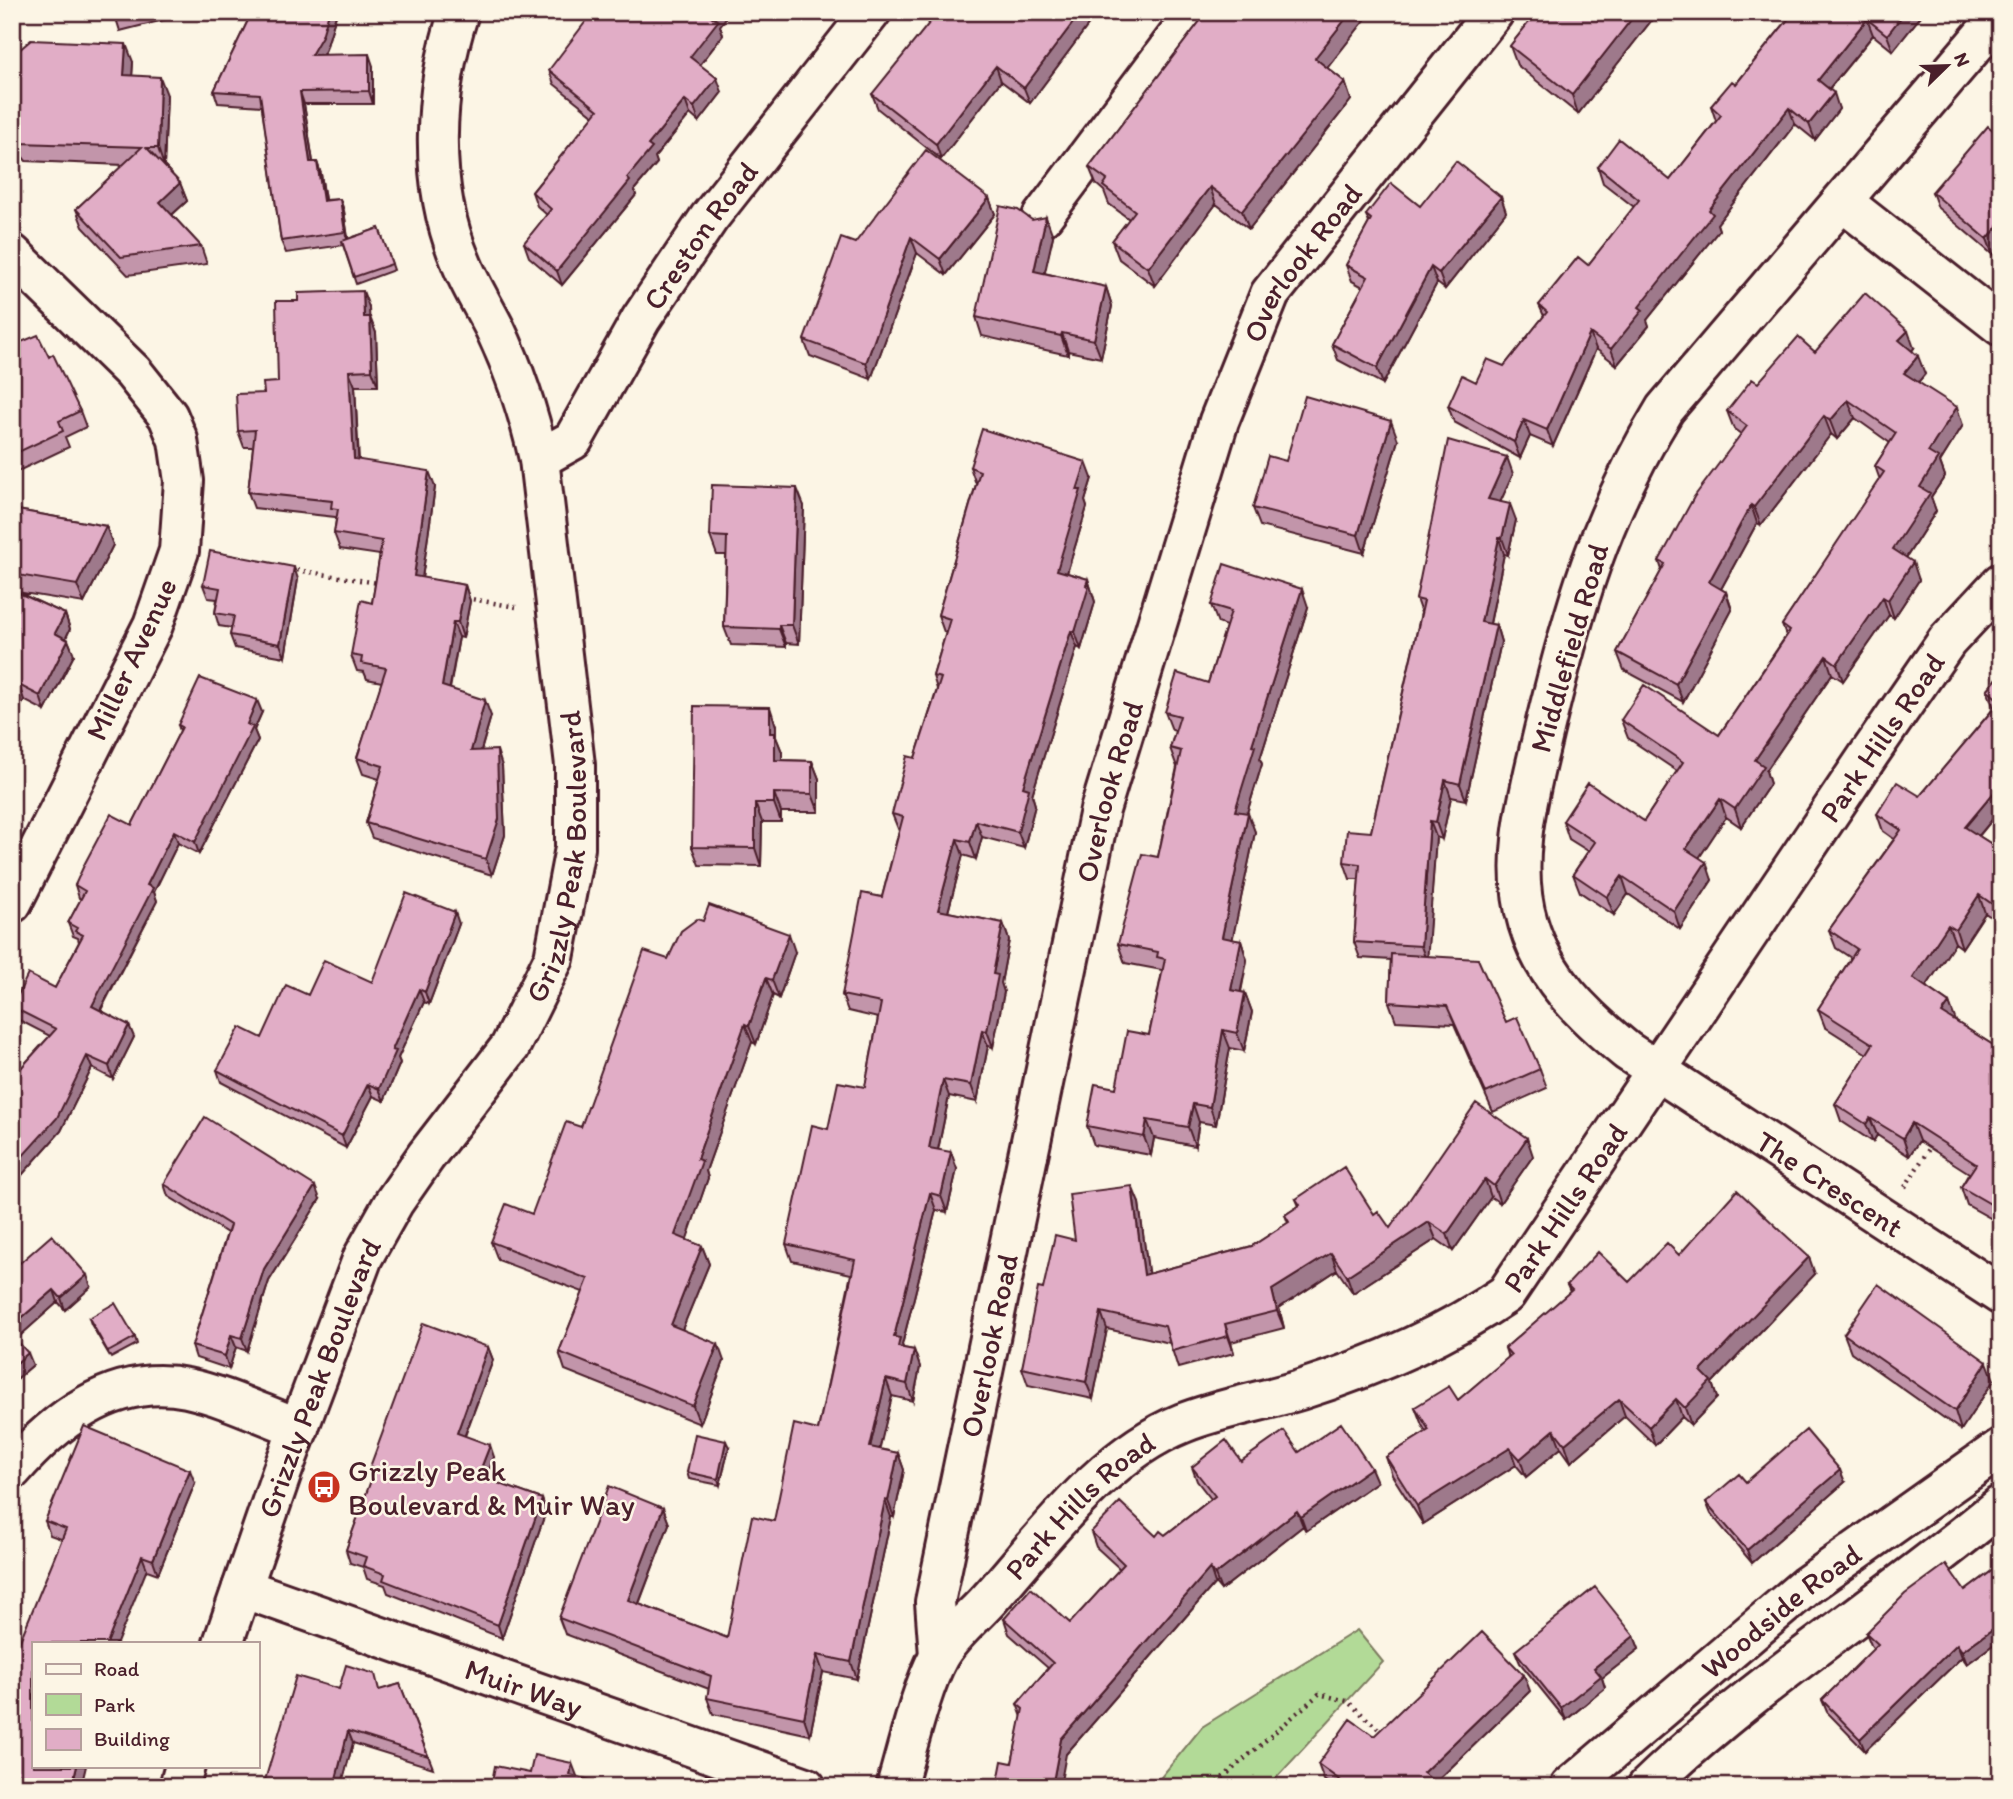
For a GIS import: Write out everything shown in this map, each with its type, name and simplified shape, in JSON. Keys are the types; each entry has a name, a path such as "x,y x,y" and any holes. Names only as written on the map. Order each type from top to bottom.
{"street":[{"name":"Grizzly Peak Boulevard","path":"223,1642 363,1257 394,1202 426,1156 510,1047 554,958 575,848 575,765 539,459 528,410 496,332 461,262 445,213 438,125 446,51 459,12"},
{"name":"Creston Road","path":"539,459 573,440 641,319 709,218 871,12"},
{"path":"1042,217 1196,12"},
{"name":"Overlook Road","path":"939,1655 935,1602 1100,810 1219,421 1270,293 1494,12"},
{"name":"Middlefield Road","path":"1658,1072 1627,1051 1586,1017 1562,990 1544,960 1527,922 1521,876 1529,791 1572,617 1608,517 1634,460 1665,409 2001,14"},
{"path":"1843,202 2001,326"},
{"name":"Miller Avenue","path":"12,254 132,372 168,416 178,440 184,481 179,551 153,625 12,903"},
{"name":"Park Hills Road","path":"896,1787 939,1655 1071,1507 1121,1460 1149,1439 1182,1423 1238,1405 1299,1390 1415,1346 1463,1324 1506,1294 1947,641 2001,583"},
{"name":"The Crescent","path":"1658,1072 2001,1296"},
{"path":"12,1470 42,1435 93,1401 141,1384 187,1388 299,1428"},
{"name":"Woodside Road","path":"1570,1787 1806,1586 2001,1448"},
{"name":"Woodside Road","path":"1647,1787 1676,1759 1788,1667 2001,1505"},
{"name":"Muir Way","path":"242,1588 806,1787"},
{"path":"179,1787 184,1768"}],"path":[{"path":"282,567 386,585"},
{"path":"452,596 558,614"},
{"path":"1986,1058 2001,1035"},
{"path":"1884,1220 1935,1139"},
{"path":"1212,1787 1319,1694 1348,1701 1386,1735"},
{"path":"1425,1770 1444,1787"}],"green space":[{"path":"1357,1630 1383,1662 1268,1787 1153,1787 1202,1727"}],"building":[{"path":"114,12 142,12 116,19"},
{"path":"252,12 329,12 322,36 311,55 369,54 369,91 300,92 310,162 317,162 323,201 340,199 345,232 281,241 260,94 214,91"},
{"path":"593,12 714,12 711,16 718,21 690,57 717,78 694,107 685,100 648,145 652,148 627,178 630,181 557,271 524,243 551,209 532,192 598,110 549,70"},
{"path":"938,12 1081,12 1024,88 996,66 936,144 872,94"},
{"path":"1207,12 1351,12 1315,58 1345,82 1242,211 1210,187 1148,268 1112,241 1135,211 1103,186 1107,180 1089,167"},
{"path":"1537,12 1637,12 1572,95 1510,46"},
{"path":"1794,12 1905,12 1887,35 1867,19 1818,80 1834,93 1809,124 1789,108 1709,210 1713,214 1639,307 1643,310 1611,349 1590,333 1547,430 1524,420 1514,442 1448,406 1462,375 1476,382 1487,359 1504,366 1547,312 1539,305 1578,257 1588,265 1639,200 1598,167 1619,139 1670,180 1721,115 1711,106 1732,81 1736,84"},
{"path":"31,40 126,44 124,75 160,77 158,148 147,148 180,183 160,202 201,246 121,257 76,209 142,147 19,143 12,134 12,56"},
{"path":"1988,126 2001,137 2001,223 1987,239 1932,192"},
{"path":"926,150 989,198 940,259 911,237 866,363 804,340 841,238 855,243"},
{"path":"1456,161 1501,197 1439,273 1431,267 1377,368 1332,344 1368,277 1346,265 1371,219 1366,215 1391,183 1420,206"},
{"path":"1000,206 1018,210 1032,220 1046,217 1034,271 1106,287 1094,340 1062,333 1061,336 976,317"},
{"path":"379,228 392,264 354,277 342,241"},
{"path":"363,291 364,317 370,317 372,370 349,371 354,459 429,471 414,576 465,585 458,622 453,622 442,686 485,700 471,751 497,750 499,819 486,859 366,823 383,766 357,758 386,668 361,663 362,657 351,655 361,600 372,603 382,541 334,533 338,509 331,508 332,501 248,492 255,430 238,431 236,394 264,393 263,383 278,382 276,301 298,301 298,293"},
{"path":"1865,293 1908,331 1899,340 1918,356 1904,373 1957,407 1928,452 1938,458 1920,487 1930,493 1893,549 1913,562 1888,600 1883,597 1837,664 1826,656 1755,760 1764,766 1735,809 1720,799 1686,849 1706,862 1674,911 1622,876 1607,897 1573,874 1595,842 1563,821 1588,783 1644,821 1683,762 1621,720 1644,685 1719,735 1790,631 1782,625 1884,472 1875,466 1896,433 1848,400 1830,421 1824,416 1754,507 1751,505 1709,582 1726,592 1676,684 1617,652 1665,564 1659,561 1694,497 1747,426 1727,411 1752,379 1758,383 1798,337 1815,352"},
{"path":"12,327 19,343 38,335 49,357 53,354 80,411 59,421 63,431 12,455"},
{"path":"1305,396 1391,421 1358,535 1253,508 1268,456 1286,461"},
{"path":"982,429 1086,462 1077,490 1081,490 1057,570 1088,579 1086,585 1089,586 1075,632 1071,631 1023,787 1029,789 1018,832 976,821 970,842 957,839 938,910 1003,923 993,974 998,975 987,1031 982,1030 971,1085 943,1080 929,1148 951,1152 941,1196 930,1193 894,1337 900,1338 898,1347 914,1350 907,1384 886,1379 870,1447 898,1453 888,1501 885,1500 851,1662 817,1655 804,1718 707,1698 711,1676 559,1618 609,1486 663,1508 628,1600 727,1638 752,1516 774,1521 794,1424 818,1430 855,1260 786,1244 812,1125 828,1129 838,1082 865,1087 881,1003 842,995 862,893 882,897 903,817 892,814 907,756 915,758 941,678 933,676 950,619 938,615 980,471 970,467"},
{"path":"1448,440 1507,457 1488,499 1510,504 1502,538 1499,538 1481,622 1496,625 1460,784 1445,780 1436,822 1430,821 1421,946 1354,942 1360,864 1344,862 1347,830 1371,832 1424,601 1416,599"},
{"path":"712,485 797,488 792,625 779,625 779,629 724,627 727,537 710,536"},
{"path":"12,509 106,526 77,585 12,574"},
{"path":"210,551 294,567 280,644 230,635 234,616 215,613 220,588 203,585"},
{"path":"1224,564 1302,589 1252,745 1255,746 1235,811 1248,813 1222,937 1241,941 1231,990 1245,993 1237,1033 1223,1030 1210,1107 1193,1104 1188,1127 1147,1120 1144,1137 1087,1126 1095,1084 1116,1088 1127,1031 1149,1035 1165,959 1157,957 1158,952 1118,944 1142,854 1158,857 1181,751 1170,748 1180,716 1165,712 1177,673 1208,683 1231,611 1211,605"},
{"path":"12,590 65,614 55,633 68,640 40,696 19,685 12,697"},
{"path":"2001,674 2001,784 1965,827 2001,850 2001,910 1979,895 1956,930 1948,925 1913,978 1949,1003 1942,1013 2001,1050 2001,1210 1961,1187 1976,1164 1912,1123 1903,1138 1870,1118 1866,1124 1835,1104 1873,1044 1818,1009 1857,949 1829,930 1901,830 1877,814 1897,782 1920,796 2000,701 1987,690"},
{"path":"200,678 257,700 247,724 253,727 195,842 174,831 147,885 153,888 92,1006 129,1025 109,1066 87,1056 57,1118 12,1168 12,1078 56,1029 12,1007 28,974 55,988 83,935 68,923 85,891 75,885 85,863 111,814 132,825 182,727 178,725"},
{"path":"694,706 770,707 770,733 775,733 775,760 812,761 812,794 774,793 774,803 755,803 755,848 692,847"},
{"path":"406,893 455,912 425,992 419,989 392,1050 396,1051 379,1089 368,1084 342,1136 217,1070 240,1027 262,1038 286,985 308,995 324,960 372,982"},
{"path":"709,905 789,934 772,980 766,978 749,1026 745,1024 697,1159 702,1161 675,1235 702,1246 671,1325 718,1344 693,1406 559,1352 588,1279 491,1242 506,1204 532,1214 566,1122 581,1127 644,951 668,959 681,931 697,919 703,921"},
{"path":"1391,954 1478,959 1506,1022 1517,1017 1540,1069 1486,1093 1447,1006 1389,1002"},
{"path":"1476,1103 1527,1138 1494,1186 1485,1179 1447,1234 1429,1222 1347,1276 1331,1253 1272,1290 1277,1311 1225,1324 1228,1336 1172,1351 1165,1326 1101,1312 1086,1382 1022,1368 1038,1288 1043,1289 1055,1235 1075,1240 1069,1194 1132,1186 1144,1275 1252,1246 1289,1222 1285,1215 1300,1205 1296,1199 1344,1167 1374,1214 1378,1211 1390,1228"},
{"path":"205,1117 315,1186 264,1269 242,1338 231,1335 225,1356 192,1346 230,1225 164,1184"},
{"path":"1737,1190 1809,1257 1701,1371 1711,1381 1685,1408 1676,1399 1649,1427 1619,1399 1565,1444 1554,1430 1520,1459 1510,1448 1417,1506 1386,1457 1429,1430 1415,1407 1449,1386 1458,1400 1511,1355 1505,1348 1572,1290 1567,1285 1598,1252 1629,1282 1667,1243 1679,1255"},
{"path":"52,1235 87,1275 61,1298 54,1290 12,1326 12,1255 20,1263"},
{"path":"1878,1284 1987,1362 1955,1411 1844,1334"},
{"path":"115,1303 135,1337 108,1352 89,1318"},
{"path":"423,1323 488,1347 457,1433 490,1445 478,1476 542,1499 498,1625 383,1580 385,1574 363,1566 366,1557 346,1550 375,1469 370,1467"},
{"path":"12,1335 28,1353 12,1367"},
{"path":"1341,1423 1371,1468 1301,1517 1297,1511 1215,1575 1210,1568 1061,1739 1052,1787 997,1787 1002,1761 1012,1763 1023,1709 1017,1704 1053,1663 1004,1619 1031,1588 1070,1623 1124,1564 1091,1532 1120,1502 1156,1536 1160,1531 1165,1535 1215,1496 1192,1467 1226,1440 1241,1461 1284,1431 1299,1452"},
{"path":"84,1426 190,1470 153,1560 142,1556 107,1642 32,1642 32,1768 77,1768 72,1787 12,1787 12,1660 66,1529 45,1521"},
{"path":"1806,1430 1840,1470 1747,1550 1706,1502 1739,1474 1746,1482"},
{"path":"695,1434 726,1441 718,1479 687,1472"},
{"path":"1946,1564 1965,1591 2001,1564 2001,1623 1962,1651 1957,1644 1860,1739 1822,1700 1878,1644 1866,1633 1905,1594"},
{"path":"1595,1587 1634,1636 1594,1668 1601,1676 1561,1708 1515,1651"},
{"path":"1482,1632 1524,1675 1423,1773 1442,1787 1349,1787 1318,1764 1350,1719 1374,1736"},
{"path":"346,1665 375,1674 379,1690 400,1684 428,1756 348,1731 334,1787 263,1787 296,1676 339,1689"},
{"path":"534,1755 572,1763 570,1775 620,1787 491,1787 495,1766 530,1773"},
{"path":"933,1780 969,1787 932,1787"}],"place":[{"name":"Grizzly Peak Boulevard & Muir Way","path":"324,1487"}]}
